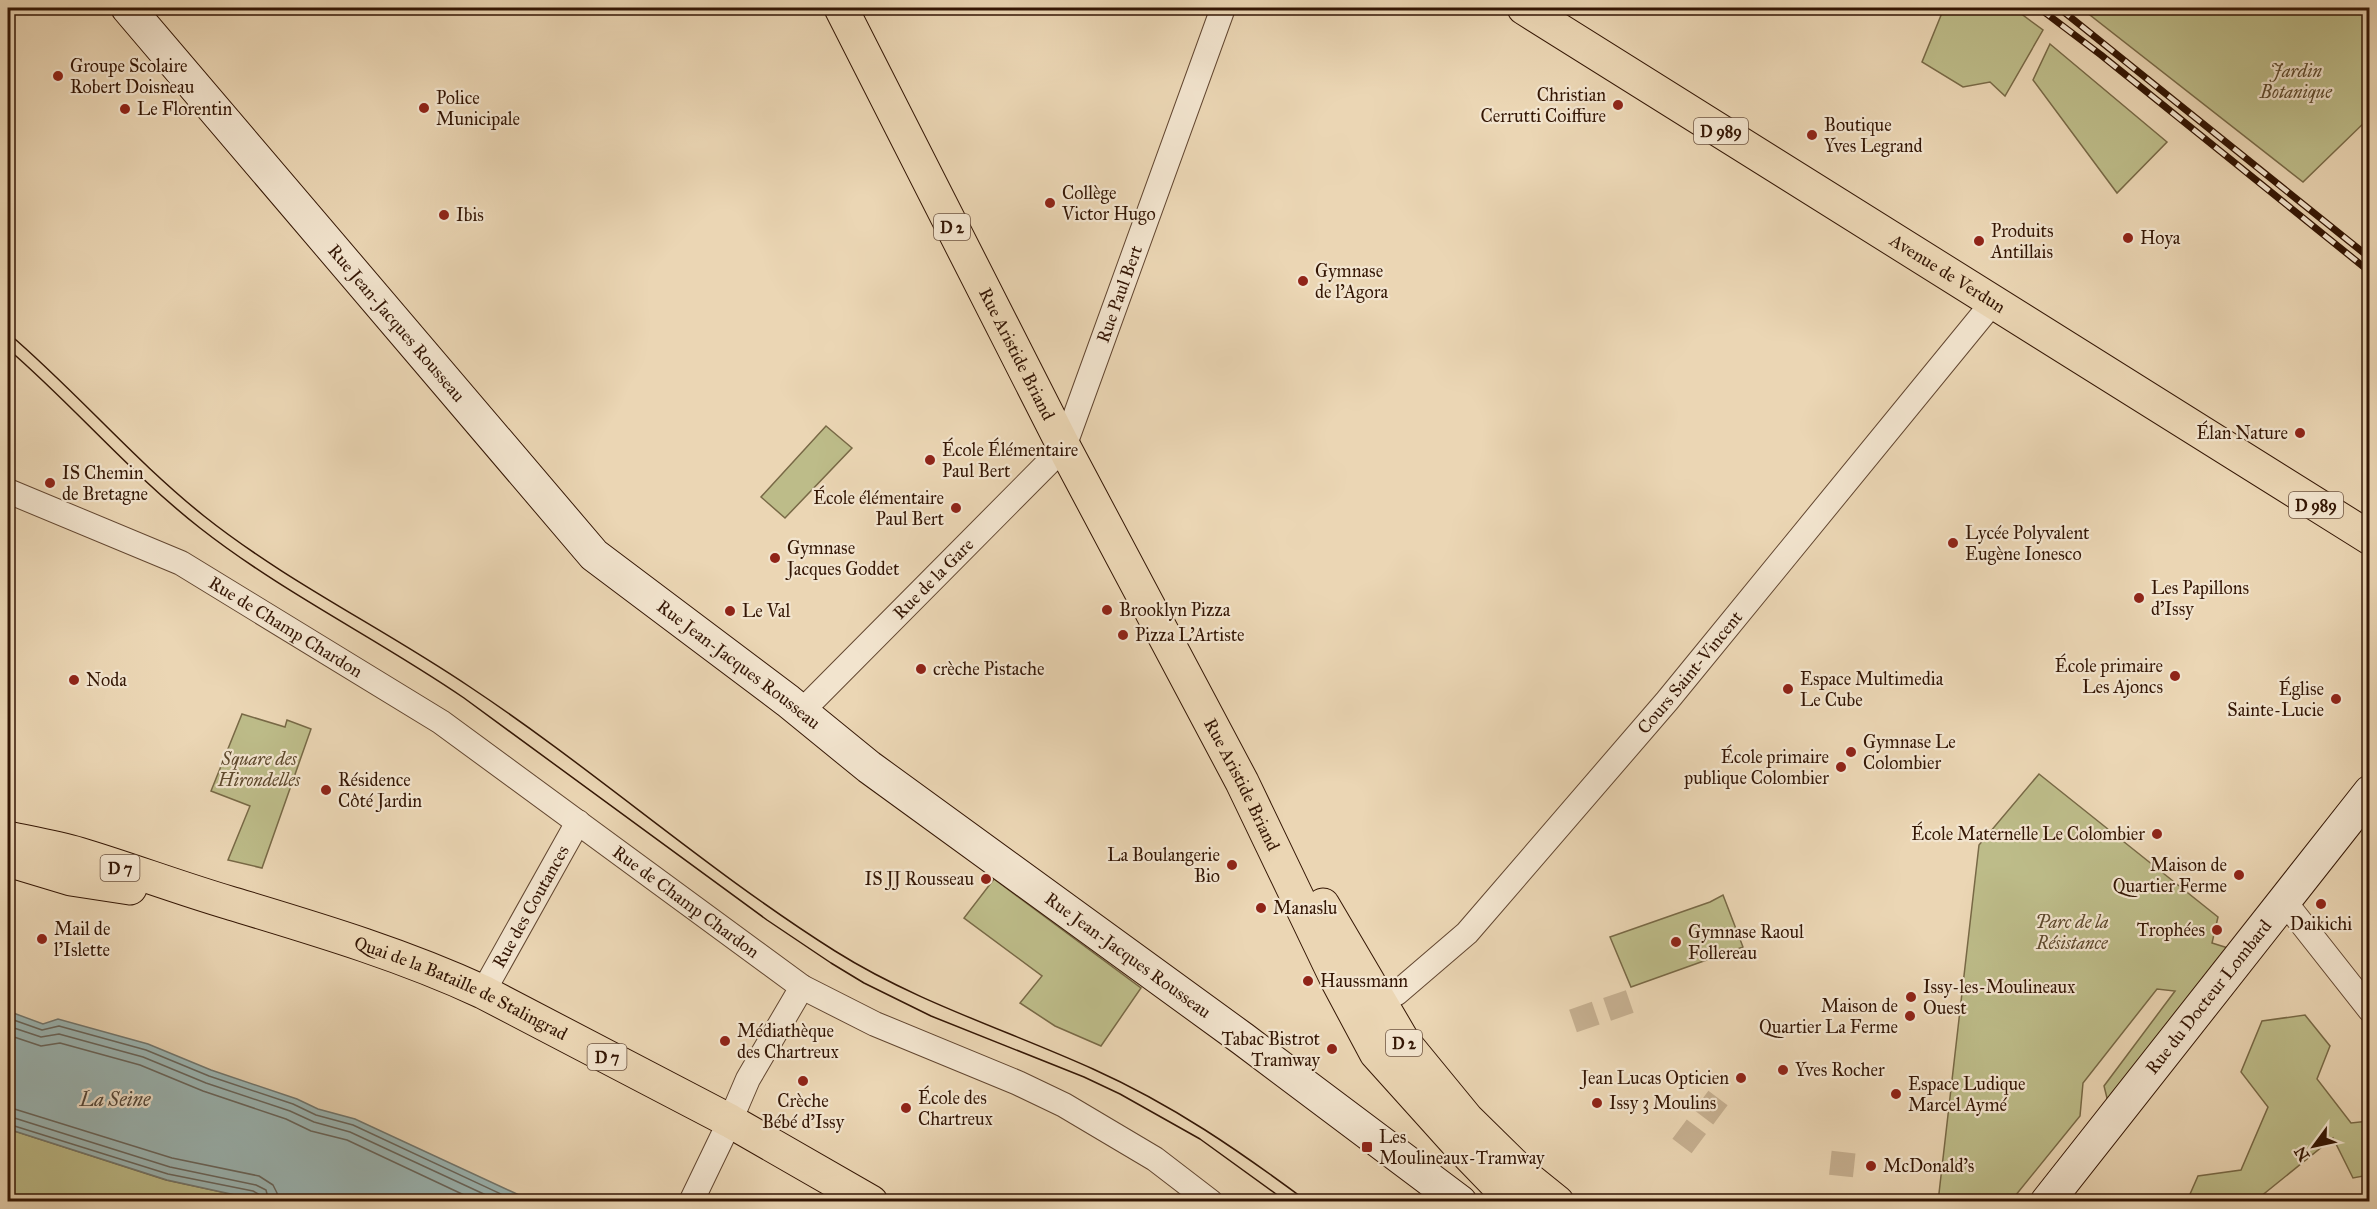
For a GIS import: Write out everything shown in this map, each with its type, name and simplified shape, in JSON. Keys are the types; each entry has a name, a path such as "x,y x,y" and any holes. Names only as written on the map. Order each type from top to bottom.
{"main road":[{"name":"Rue Aristide Briand","path":"841,8 1064,447 1242,782 1337,980 1403,1041 1467,1119 1526,1177 1557,1202"},
{"name":"Avenue de Verdun","path":"1524,8 2370,538"},
{"name":"Quai de la Bataille de Stalingrad","path":"8,838 77,854 230,903 324,930 409,960 483,992 730,1121 871,1202"},
{"name":"Quai de la Bataille de Stalingrad","path":"8,860 70,879 230,903"},
{"name":"Rue Aristide Briand","path":"1367,1006 1376,1053 1514,1202"}],"street":[{"name":"Rue Jean-Jacques Rousseau","path":"128,8 594,555 801,712 869,767 1244,1039 1460,1202"},
{"name":"Rue Paul Bert","path":"1064,447 1223,8"},
{"name":"Cours Saint-Vincent","path":"1367,1006 1397,993 1467,933 1667,700 1994,301"},
{"name":"Rue de la Gare","path":"801,712 1064,447"},
{"name":"Rue de Champ Chardon","path":"8,491 181,563 441,722 802,987 875,1024 1018,1083 1064,1105 1155,1159 1211,1202"},
{"name":"Rue du Docteur Lombard","path":"2047,1202 2370,792"},
{"name":"Rue des Coutances","path":"483,992 578,822"},
{"path":"2284,901 2370,1010"},
{"path":"691,1202 748,1079 802,987"}],"green space":[{"path":"1944,8 2009,8 2016,10 2043,30 2005,96 1990,82 1963,87 1922,62"},
{"name":"Jardin Botanique","path":"2081,8 2369,8 2369,118 2303,182"},
{"path":"2050,44 2167,142 2117,193 2033,80"},
{"path":"826,426 852,448 785,518 761,497"},
{"name":"Square des Hirondelles","path":"242,714 285,727 287,720 311,729 262,868 228,860 250,806 211,791"},
{"name":"Parc de la Résistance","path":"2039,774 2218,917 2212,943 2231,949 2108,1102 2104,1086 2175,991 2157,989 2083,1083 2080,1116 2011,1201 1938,1202 1979,845"},
{"path":"994,879 1141,988 1101,1046 1055,1026 1020,1003 1042,976 964,918"},
{"name":"Gymnase Raoul Follereau","path":"1723,895 1743,947 1631,987 1610,937 1710,902"},
{"path":"2305,1015 2330,1046 2317,1079 2351,1123 2369,1121 2369,1175 2353,1178 2333,1138 2255,1201 2187,1201 2198,1176 2241,1170 2268,1107 2241,1072 2262,1021"},
{"path":"8,1129 166,1180 263,1201 8,1202"}],"water":[{"name":"La Seine","path":"8,1011 43,1024 58,1019 148,1044 211,1070 297,1099 318,1109 355,1119 532,1201 263,1201 167,1180 8,1129"}],"tunnel":[{"path":"1573,1021 1640,998"},
{"path":"1682,1146 1718,1098"},
{"path":"1841,1176 1844,1148"}],"tram line":[{"path":"8,333 153,472 204,516 302,584 470,687 562,752 788,920 835,951 897,985 1093,1069 1178,1113 1256,1164 1308,1202"},
{"path":"8,349 150,485 232,552 464,698 767,920 831,963 864,983 931,1016 1084,1077 1120,1094 1200,1139 1287,1202"}],"railway":[{"path":"2039,8 2101,55 2370,272"},
{"path":"2059,8 2370,258"}],"place":[{"name":"Groupe Scolaire Robert Doisneau","path":"58,76"},
{"name":"Christian Cerrutti Coiffure","path":"1618,105"},
{"name":"Police Municipale","path":"424,108"},
{"name":"Le Florentin","path":"125,109"},
{"name":"Boutique Yves Legrand","path":"1812,135"},
{"name":"Collège Victor Hugo","path":"1050,203"},
{"name":"Ibis","path":"444,215"},
{"name":"Hoya","path":"2128,238"},
{"name":"Produits Antillais","path":"1979,241"},
{"name":"Gymnase de l'Agora","path":"1303,281"},
{"name":"Élan Nature","path":"2300,433"},
{"name":"École Élémentaire Paul Bert","path":"930,460"},
{"name":"IS Chemin de Bretagne","path":"50,483"},
{"name":"École élémentaire Paul Bert","path":"956,508"},
{"name":"Lycée Polyvalent Eugène Ionesco","path":"1953,543"},
{"name":"Gymnase Jacques Goddet","path":"775,558"},
{"name":"Les Papillons d'Issy","path":"2139,598"},
{"name":"Brooklyn Pizza","path":"1107,610"},
{"name":"Le Val","path":"730,611"},
{"name":"Pizza L'Artiste","path":"1123,635"},
{"name":"crèche Pistache","path":"921,669"},
{"name":"École primaire Les Ajoncs","path":"2175,676"},
{"name":"Noda","path":"74,680"},
{"name":"Espace Multimedia Le Cube","path":"1788,689"},
{"name":"Église Sainte-Lucie","path":"2336,699"},
{"name":"Gymnase Le Colombier","path":"1851,752"},
{"name":"École primaire publique Colombier","path":"1841,767"},
{"name":"Résidence Côté Jardin","path":"326,790"},
{"name":"École Maternelle Le Colombier","path":"2157,834"},
{"name":"La Boulangerie Bio","path":"1232,865"},
{"name":"Maison de Quartier Ferme","path":"2239,875"},
{"name":"IS JJ Rousseau","path":"986,879"},
{"name":"Daikichi","path":"2321,904"},
{"name":"Manaslu","path":"1261,908"},
{"name":"Trophées","path":"2217,930"},
{"name":"Mail de l'Islette","path":"42,939"},
{"name":"Gymnase Raoul Follereau","path":"1676,942"},
{"name":"Haussmann","path":"1308,981"},
{"name":"Issy-les-Moulineaux Ouest","path":"1911,997"},
{"name":"Maison de Quartier La Ferme","path":"1910,1016"},
{"name":"Médiathèque des Chartreux","path":"725,1041"},
{"name":"Tabac Bistrot Tramway","path":"1332,1049"},
{"name":"Yves Rocher","path":"1783,1070"},
{"name":"Jean Lucas Opticien","path":"1741,1078"},
{"name":"Crèche Bébé d'Issy","path":"803,1081"},
{"name":"Espace Ludique Marcel Aymé","path":"1896,1094"},
{"name":"Issy 3 Moulins","path":"1597,1103"},
{"name":"École des Chartreux","path":"906,1108"},
{"name":"Les Moulineaux-Tramway","path":"1367,1147"},
{"name":"McDonald's","path":"1871,1166"}]}
